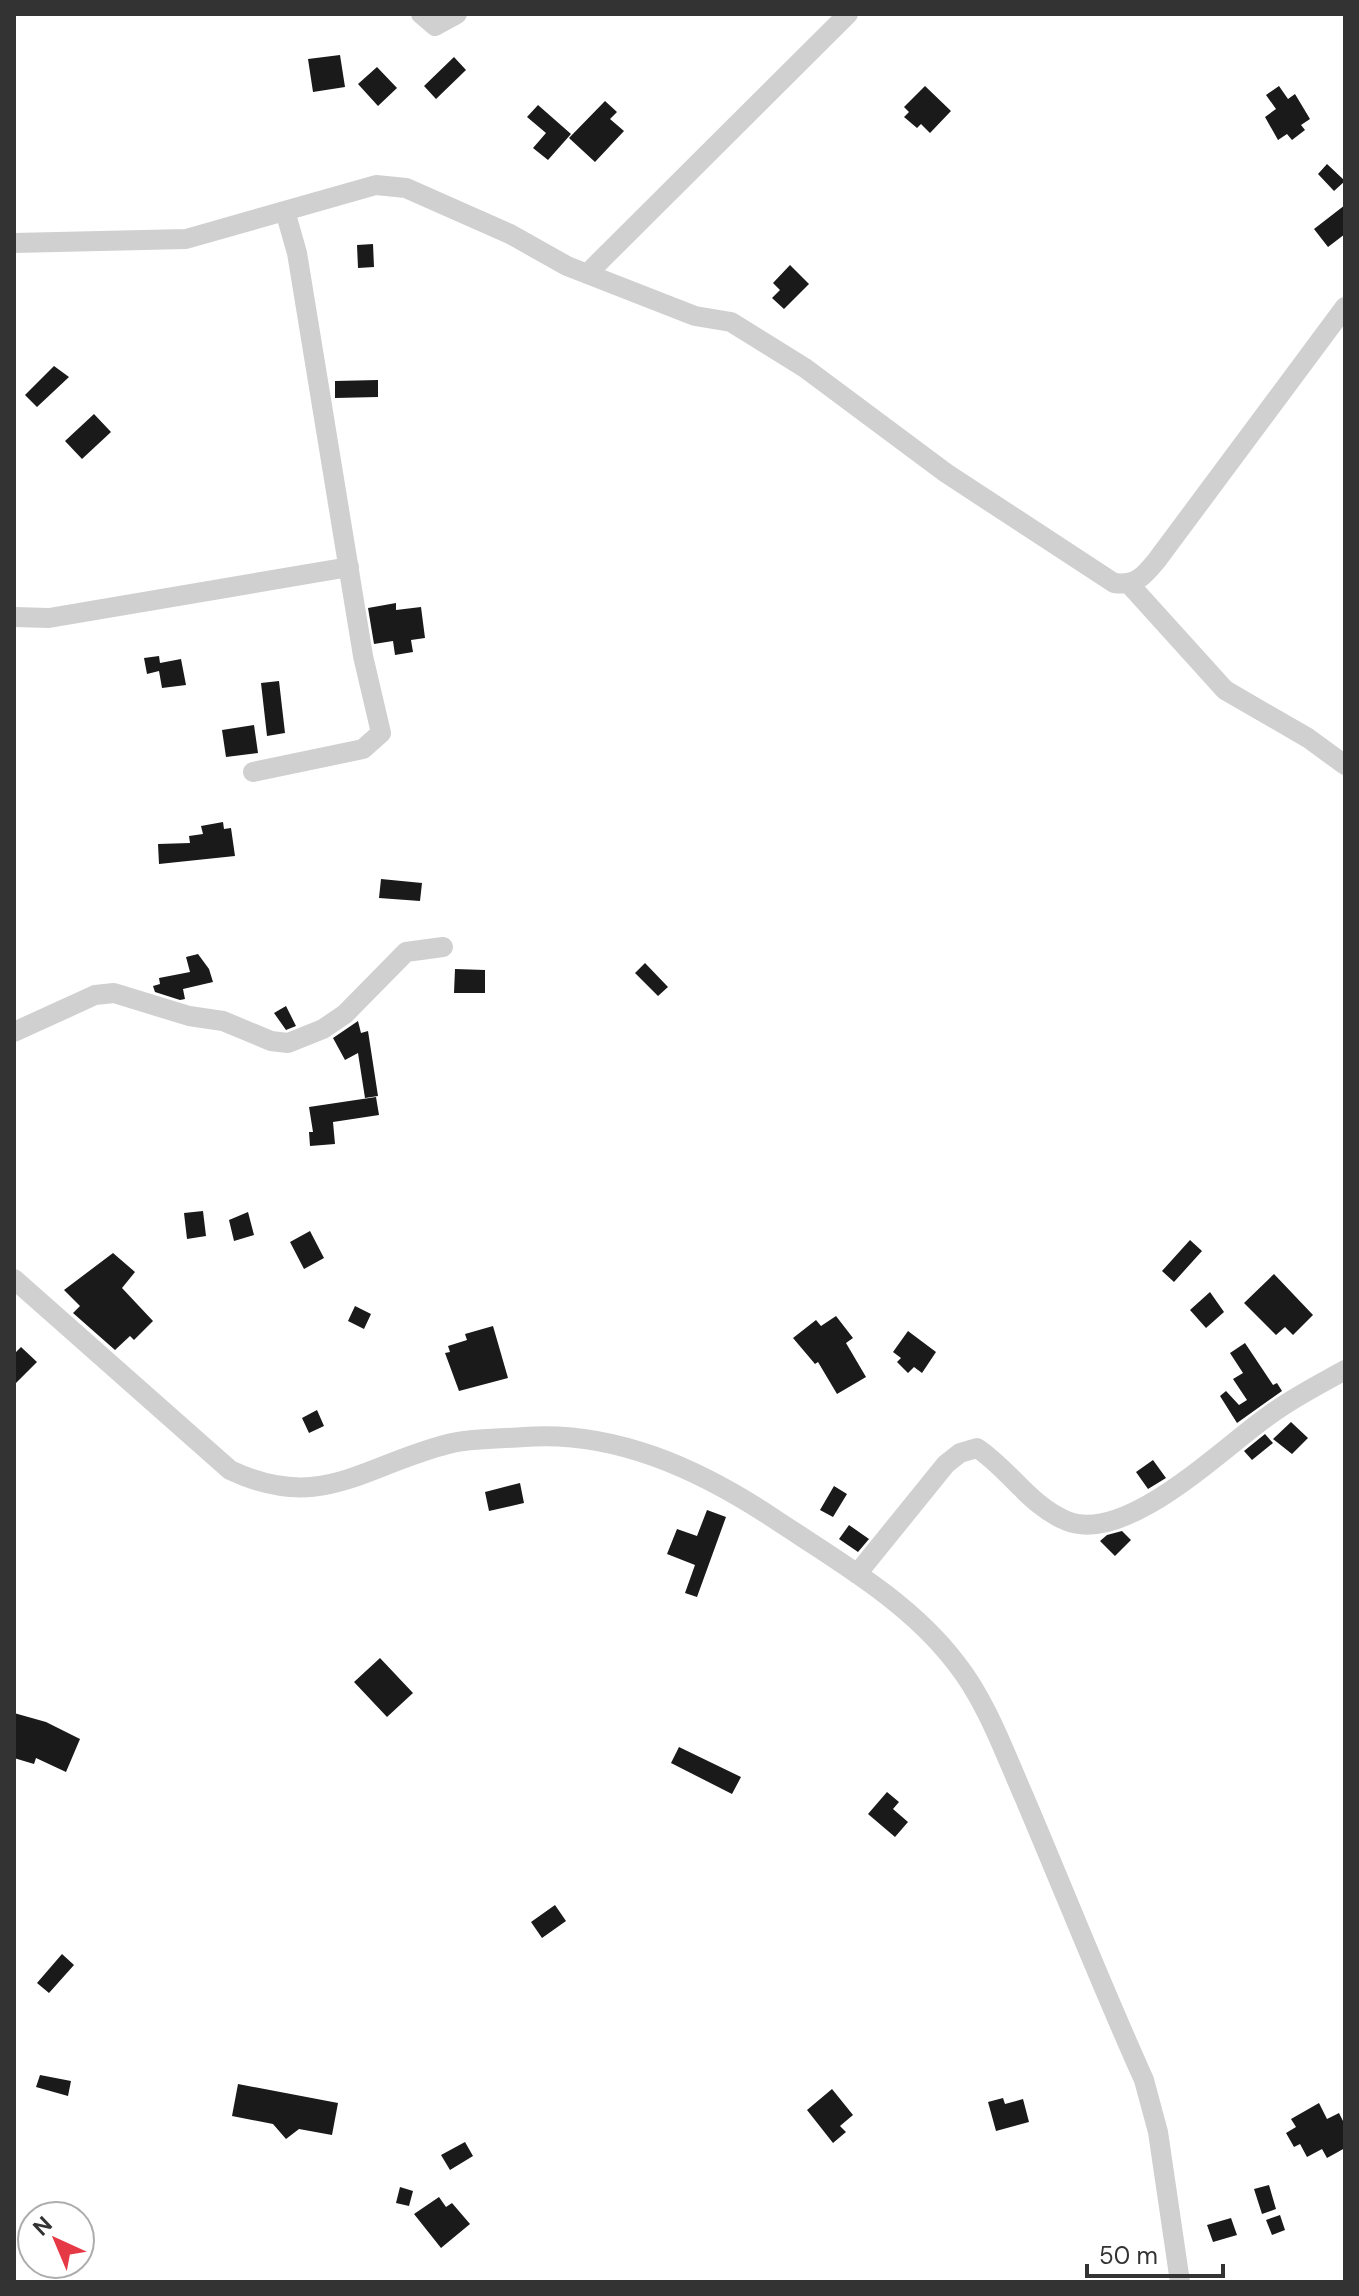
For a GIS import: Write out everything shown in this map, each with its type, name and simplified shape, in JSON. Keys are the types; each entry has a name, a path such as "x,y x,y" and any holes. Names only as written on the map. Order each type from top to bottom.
{"street":[{"path":"421,14 435,26 457,14"},
{"path":"587,274 848,14"},
{"path":"14,243 186,239 390,184 510,234 587,274 695,316 731,322 748,331 805,368 946,473 1114,583 1130,585 1143,577 1157,560 1345,307"},
{"path":"253,772 363,749 381,733 363,656 297,253 285,211"},
{"path":"14,617 49,618 349,567"},
{"path":"1130,585 1225,690 1308,738 1345,765"},
{"path":"14,1032 95,995 114,993 189,1016 223,1021 271,1041 288,1043 323,1029 345,1014 406,952 443,947"},
{"path":"14,1279 230,1470 256,1482 282,1489 322,1488 449,1444 543,1435 610,1442 688,1470 731,1490 857,1574 912,1617 943,1647 964,1674 997,1737 1153,2107 1180,2282"},
{"path":"857,1574 946,1464 960,1453 977,1448 1049,1511 1068,1522 1090,1526 1115,1521 1195,1473 1271,1413 1345,1370"}],"building":[{"path":"340,55 345,87 313,92 308,59"},
{"path":"454,57 466,70 436,99 424,86"},
{"path":"377,67 397,88 378,106 358,84"},
{"path":"925,86 951,111 930,133 921,124 917,128 904,117 909,112 904,107"},
{"path":"1279,86 1288,99 1295,94 1310,119 1301,125 1305,130 1292,140 1287,134 1278,140 1265,117 1276,109 1266,95"},
{"path":"605,101 617,112 610,119 624,131 595,162 569,138"},
{"path":"538,105 571,134 548,160 533,148 546,133 527,117"},
{"path":"1327,164 1345,181 1334,191 1318,174"},
{"path":"1345,205 1345,234 1328,247 1314,229"},
{"path":"373,244 374,267 358,268 357,245"},
{"path":"790,265 809,284 784,309 772,298 780,290 773,283"},
{"path":"54,366 69,377 37,407 25,395"},
{"path":"378,380 378,397 335,398 335,381"},
{"path":"94,414 111,432 82,459 65,441"},
{"path":"396,603 396,610 421,607 425,638 411,640 413,652 395,655 393,641 374,644 368,608"},
{"path":"159,656 160,663 181,659 186,685 162,688 159,671 147,674 144,658"},
{"path":"279,681 285,733 267,736 261,683"},
{"path":"254,725 258,753 226,757 222,730"},
{"path":"223,822 224,829 231,828 235,856 159,864 158,844 190,843 189,836 203,834 201,826"},
{"path":"381,879 422,883 420,901 379,898"},
{"path":"198,954 209,969 213,982 183,989 185,999 180,1000 155,992 153,986 160,984 159,978 190,972 186,957"},
{"path":"645,963 668,987 658,996 635,973"},
{"path":"455,969 485,970 485,993 454,993"},
{"path":"286,1006 296,1026 286,1030 274,1013"},
{"path":"358,1021 361,1033 368,1031 378,1096 365,1098 358,1053 345,1060 333,1038"},
{"path":"376,1097 379,1115 333,1122 335,1144 310,1146 309,1132 313,1132 309,1107"},
{"path":"203,1211 206,1236 187,1239 184,1213"},
{"path":"248,1212 254,1235 234,1241 229,1220"},
{"path":"310,1231 324,1258 304,1269 290,1242"},
{"path":"1190,1240 1202,1251 1174,1282 1162,1271"},
{"path":"113,1253 135,1272 122,1288 153,1321 134,1340 130,1336 115,1350 73,1313 80,1306 64,1290"},
{"path":"1274,1274 1313,1315 1293,1335 1285,1327 1276,1335 1244,1303"},
{"path":"1210,1292 1224,1312 1206,1328 1190,1310"},
{"path":"355,1306 371,1314 364,1329 348,1321"},
{"path":"836,1316 853,1338 846,1343 866,1377 837,1394 818,1362 815,1364 793,1338 816,1320 821,1326"},
{"path":"493,1326 508,1378 459,1391 445,1353 450,1352 448,1346 467,1340 465,1334"},
{"path":"908,1331 936,1352 922,1373 914,1367 908,1373 897,1362 901,1358 893,1352"},
{"path":"1245,1343 1273,1385 1277,1383 1282,1391 1237,1423 1220,1396 1226,1391 1239,1405 1247,1400 1233,1379 1243,1373 1230,1353"},
{"path":"21,1347 37,1362 14,1385 14,1354"},
{"path":"317,1410 324,1426 309,1433 302,1418"},
{"path":"1291,1422 1308,1438 1292,1454 1273,1439"},
{"path":"1265,1434 1273,1443 1252,1460 1244,1451"},
{"path":"1153,1460 1166,1478 1148,1489 1136,1472"},
{"path":"520,1483 524,1503 489,1511 485,1492"},
{"path":"834,1486 847,1494 833,1517 820,1510"},
{"path":"707,1510 726,1517 697,1597 685,1593 695,1565 667,1554 677,1529 697,1536"},
{"path":"849,1525 869,1539 858,1552 839,1539"},
{"path":"1122,1531 1131,1540 1115,1556 1100,1541 1107,1535"},
{"path":"380,1658 413,1693 387,1717 354,1682"},
{"path":"14,1713 46,1722 80,1739 66,1772 36,1758 34,1764 14,1758"},
{"path":"679,1747 741,1777 732,1794 671,1763"},
{"path":"887,1792 899,1802 893,1809 908,1822 895,1837 868,1814"},
{"path":"555,1905 566,1921 542,1938 531,1922"},
{"path":"62,1954 74,1965 49,1993 37,1983"},
{"path":"40,2075 71,2081 68,2096 36,2087"},
{"path":"238,2084 338,2103 332,2135 299,2129 286,2139 273,2124 232,2116"},
{"path":"832,2089 853,2115 840,2126 846,2132 833,2143 807,2110"},
{"path":"1003,2098 1005,2104 1023,2099 1029,2122 996,2131 988,2102"},
{"path":"1319,2103 1327,2119 1339,2113 1345,2125 1345,2148 1327,2158 1322,2149 1307,2157 1300,2144 1294,2147 1286,2133 1296,2127 1291,2119"},
{"path":"465,2142 473,2156 450,2170 441,2155"},
{"path":"1269,2185 1276,2209 1262,2214 1254,2189"},
{"path":"400,2187 413,2191 409,2206 396,2203"},
{"path":"439,2197 446,2207 452,2203 470,2224 441,2248 414,2214"},
{"path":"1280,2215 1285,2230 1272,2235 1266,2220"},
{"path":"1231,2218 1237,2235 1213,2242 1207,2225"}]}
